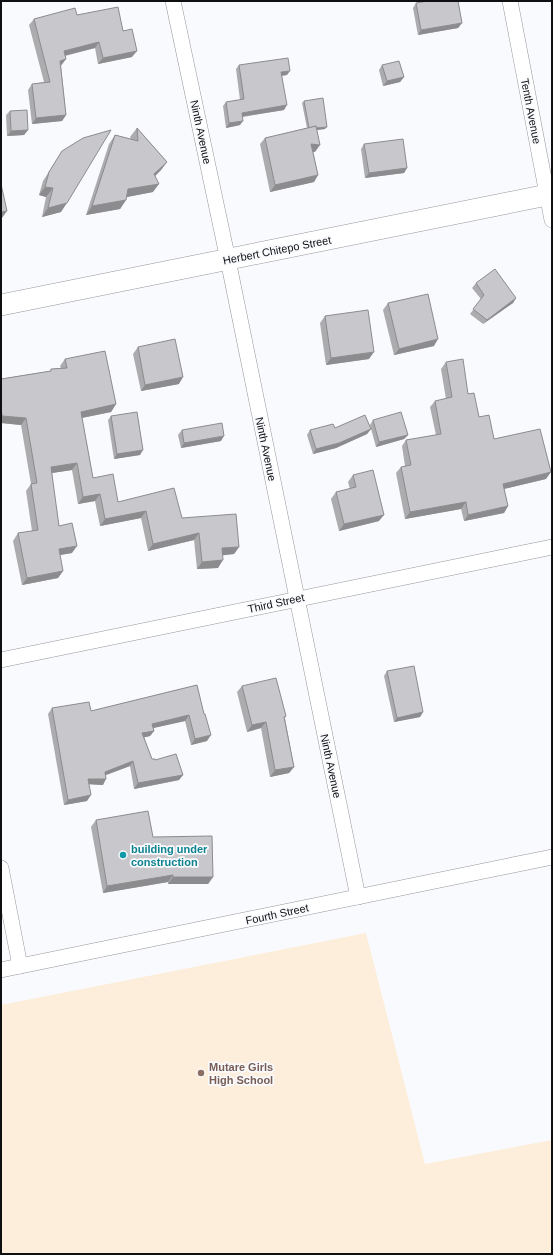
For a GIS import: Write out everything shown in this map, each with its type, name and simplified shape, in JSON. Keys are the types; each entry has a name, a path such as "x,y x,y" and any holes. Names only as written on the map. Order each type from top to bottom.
{"main road":[{"name":"Herbert Chitepo Street","path":"1,305 550,195"}],"street":[{"name":"Ninth Avenue","path":"173,1 228,260 358,897"},
{"name":"Tenth Avenue","path":"510,1 550,195 552,220"},
{"name":"Third Street","path":"1,660 552,547"},
{"name":"Fourth Street","path":"1,970 552,857"},
{"path":"1,868 20,966"}],"shaded area":[{"name":"Mutare Girls High School","path":"366,933 425,1164 552,1140 552,1254 1,1254 1,1005"}],"building":[{"path":"428,1 458,1 462,23 421,30 416,3"},
{"path":"118,7 123,31 132,29 137,51 103,58 99,42 64,51 66,59 60,61 66,115 36,118 32,84 50,82 34,19 75,8 77,15"},
{"path":"288,58 290,71 281,72 287,105 242,113 243,121 229,123 226,102 244,99 239,65"},
{"path":"399,61 404,77 387,81 382,65"},
{"path":"323,98 327,127 316,128 316,126 309,128 304,101"},
{"path":"27,110 28,130 11,131 10,111"},
{"path":"316,126 320,145 311,144 318,175 275,185 265,138"},
{"path":"137,128 167,162 154,174 159,184 128,189 126,200 92,206 115,135 138,141"},
{"path":"111,130 67,203 48,208 53,188 45,187 49,172 62,151 83,138"},
{"path":"403,139 407,168 369,173 364,144"},
{"path":"1,184 7,211 1,212"},
{"path":"495,269 516,298 487,320 473,309 484,295 476,283"},
{"path":"428,294 438,339 399,349 388,303"},
{"path":"368,310 374,352 331,358 325,316"},
{"path":"175,339 183,377 145,385 138,347"},
{"path":"105,351 116,404 81,412 93,478 113,474 118,502 174,488 182,518 236,514 239,547 222,548 223,560 202,562 199,533 153,544 146,511 105,519 100,494 83,497 77,463 51,467 59,526 72,523 77,546 59,549 63,571 27,578 18,533 38,530 31,484 37,483 26,418 2,416 1,379 51,371 51,369 67,368 65,359"},
{"path":"463,359 468,394 474,393 479,417 489,415 494,439 540,429 551,472 503,484 508,506 468,515 466,502 410,512 401,467 411,465 406,440 441,434 435,401 452,397 446,362"},
{"path":"137,412 143,450 117,454 111,416"},
{"path":"401,412 408,435 379,442 373,420"},
{"path":"365,415 371,429 339,443 316,449 310,430 333,424 335,428"},
{"path":"222,423 224,436 184,443 182,430"},
{"path":"373,470 384,515 344,524 336,492 356,487 353,475"},
{"path":"414,666 423,712 397,718 387,671"},
{"path":"276,678 286,716 284,717 294,767 275,770 266,722 252,725 242,686"},
{"path":"197,685 211,735 195,739 189,715 152,724 154,731 142,733 152,759 155,760 176,754 183,775 138,783 133,761 105,772 106,779 88,779 91,795 68,800 52,708 89,702 91,711"},
{"path":"148,811 153,837 212,836 213,877 173,877 173,875 107,886 96,820"}],"place":[{"name":"building under construction","path":"123,855"},
{"name":"Mutare Girls High School","path":"201,1073"}]}
